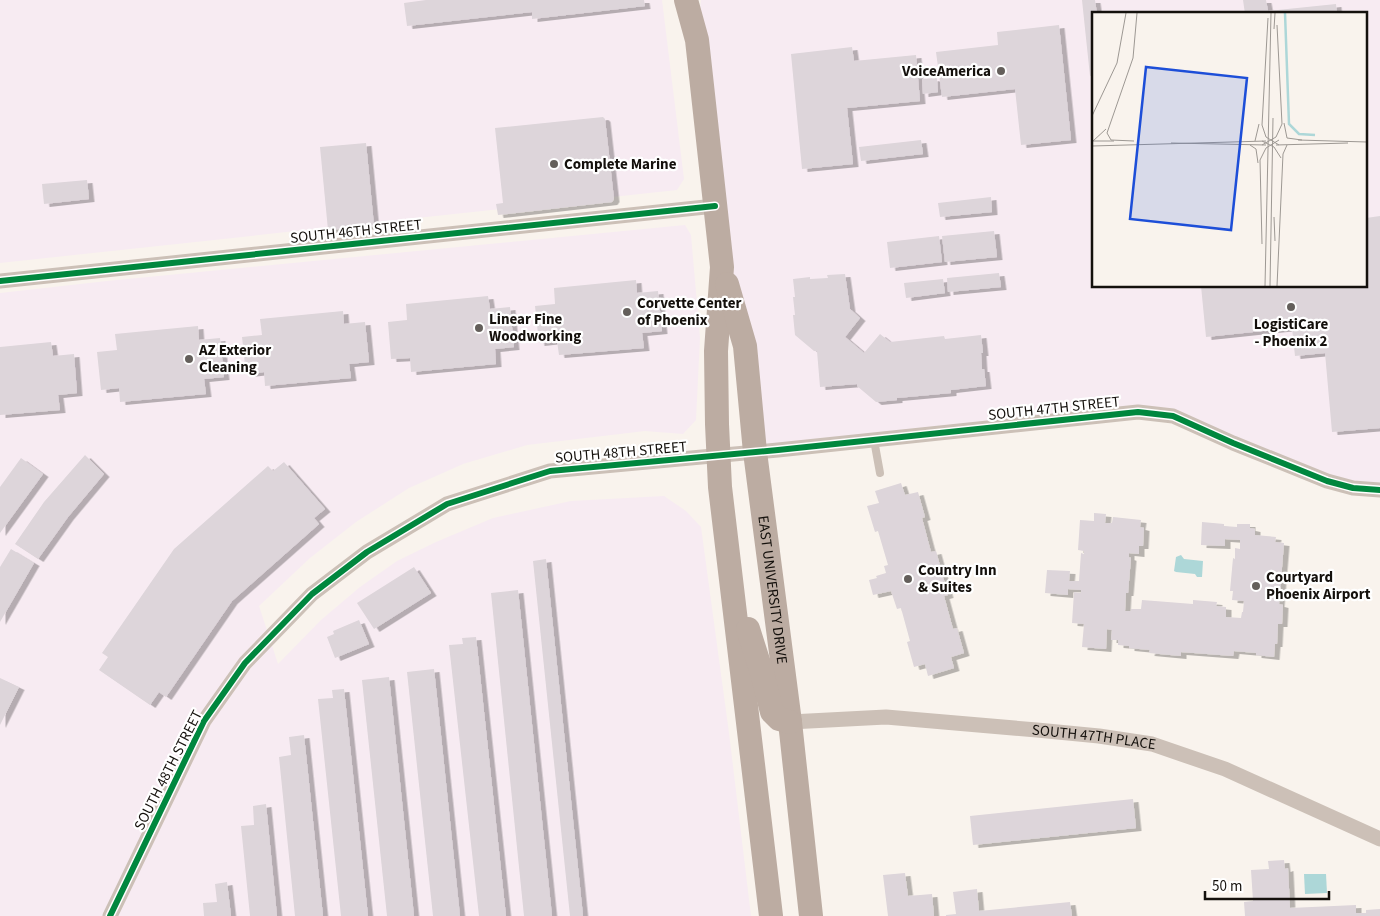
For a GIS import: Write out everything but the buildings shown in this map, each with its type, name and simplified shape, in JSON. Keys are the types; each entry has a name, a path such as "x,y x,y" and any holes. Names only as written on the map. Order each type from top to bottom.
{"main road":[{"name":"EAST UNIVERSITY DRIVE","path":"686,0 697,40 722,267 745,346 755,452 790,722 810,916"},
{"name":"EAST UNIVERSITY DRIVE","path":"697,40 701,0"},
{"name":"EAST UNIVERSITY DRIVE","path":"722,267 716,351 720,487 771,916"},
{"path":"730,575 762,673 772,712 779,720 790,722"}],"street":[{"name":"SOUTH 46TH STREET","path":"0,281 715,206"},
{"name":"SOUTH 47TH STREET","path":"718,456 1138,412 1173,416 1233,443 1327,481 1353,488 1380,490"},
{"name":"SOUTH 48TH STREET","path":"110,916 204,721 245,663 312,594 327,582 367,552 447,504 550,471 718,456"},
{"name":"SOUTH 47TH PLACE","path":"790,722 886,717 1099,736 1152,744 1225,769 1380,839"}],"lane":[{"path":"874,440 880,473"}],"shaded area":[{"path":"0,0 662,0 684,179 677,190 0,263"},
{"path":"701,0 1380,0 1380,490 1353,488 1173,416 755,452 715,206 697,40"},
{"path":"685,225 691,235 700,338 696,420 683,434 645,431 527,445 463,464 409,488 356,522 310,558 259,606 278,664 321,620 360,587 397,561 436,542 493,518 571,501 664,496 686,511 701,527 729,733 751,916 0,916 0,293"}],"water":[{"path":"1181,555 1184,559 1203,561 1202,577 1174,571 1176,557"},
{"path":"1304,874 1326,874 1327,893 1305,894"}],"cycle path":[{"path":"0,281 715,206"},
{"path":"110,916 204,721 245,663 312,594 367,552 447,504 550,471 778,450 1138,412 1173,416 1233,443 1327,481 1353,488 1380,490"}],"place":[{"name":"VoiceAmerica","path":"1001,71"},
{"name":"Complete Marine","path":"554,164"},
{"name":"LogistiCare - Phoenix 2","path":"1291,307"},
{"name":"Corvette Center of Phoenix","path":"627,312"},
{"name":"Linear Fine Woodworking","path":"479,328"},
{"name":"AZ Exterior Cleaning","path":"189,359"},
{"name":"Country Inn & Suites","path":"908,579"},
{"name":"Courtyard Phoenix Airport","path":"1256,586"}]}
